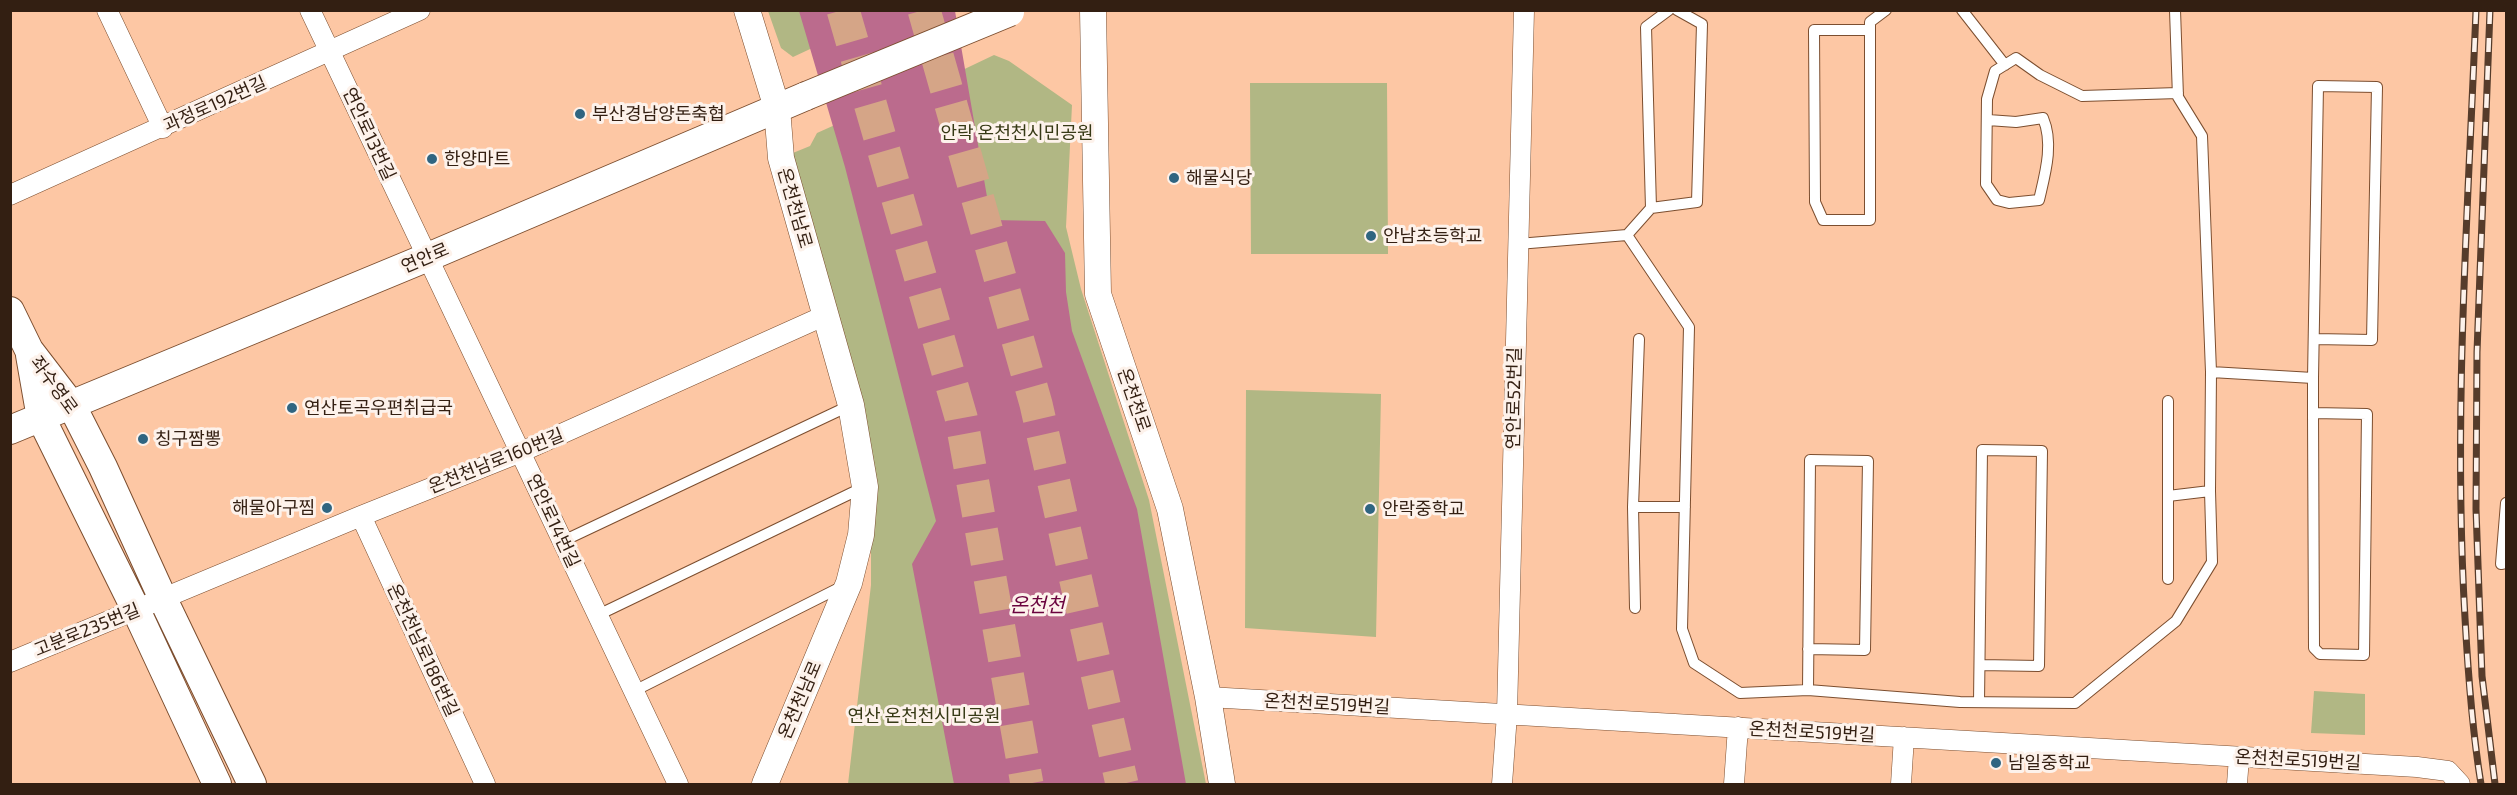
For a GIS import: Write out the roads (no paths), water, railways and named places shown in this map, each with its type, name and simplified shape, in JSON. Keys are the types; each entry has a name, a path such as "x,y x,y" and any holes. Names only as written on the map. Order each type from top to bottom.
{"main road":[{"name":"연안로","path":"10,430 428,258 777,108 1011,11"},
{"path":"10,311 29,350"},
{"name":"좌수영로","path":"29,350 72,406 252,784"},
{"name":"좌수영로","path":"29,350 41,418 136,610 217,784"}],"street":[{"path":"107,10 163,128"},
{"name":"연안로13번길","path":"310,10 428,258"},
{"name":"과정로192번길","path":"10,195 163,128 420,10"},
{"name":"온천천남로","path":"747,10 777,108 781,158 851,405 865,487 861,535 849,583 765,784"},
{"name":"온천천로","path":"1093,10 1098,294 1170,509 1208,697 1222,784"},
{"name":"연안로52번길","path":"1502,784 1507,714 1524,10"},
{"name":"연안로14번길","path":"428,258 678,784"},
{"name":"온천천남로160번길","path":"163,599 520,452 826,315"},
{"name":"온천천남로186번길","path":"361,516 485,784"},
{"name":"고분로235번길","path":"10,662 163,599"},
{"name":"온천천로519번길","path":"1208,697 2417,767 2448,771 2460,784"},
{"path":"1734,784 1738,727"},
{"path":"1901,784 1904,737"},
{"path":"2237,784 2239,757"}],"lane":[{"path":"1652,208 1646,27 1669,10"},
{"path":"1518,244 1627,235 1652,208 1697,202 1701,24 1677,10"},
{"path":"1870,30 1814,30 1815,202 1823,220 1870,220 1870,30 1869,22 1886,10"},
{"path":"1962,10 2005,65"},
{"path":"1627,235 1689,327 1682,629 1694,663 1740,693 1808,690 1979,702 2075,703 2176,621 2212,562 2211,372 2202,136 2178,97 2175,10"},
{"path":"1988,120 2016,122 2043,118 2048,130 2047,165 2039,200 2009,202 1996,200 1986,184 1987,99 1995,71 2016,58 2040,75 2082,96 2178,93"},
{"path":"2313,413 2367,414 2364,655 2320,654 2314,648 2313,413 2313,378 2318,86 2377,87 2372,340 2314,339"},
{"path":"1635,608 1633,507 1639,339"},
{"path":"2211,372 2313,378"},
{"path":"2168,579 2168,401 2168,496 2210,491"},
{"path":"562,541 851,405"},
{"path":"1979,702 1982,450 2042,451 2039,666 1980,665"},
{"path":"1808,649 1865,650 1868,461 1810,460 1808,649 1808,690"},
{"path":"598,615 865,487"},
{"path":"2506,503 2501,564 2506,563"},
{"path":"1633,507 1685,507"},
{"path":"634,691 849,583"}],"water":[{"name":"온천천","path":"799,11 955,11 991,220 1045,221 1065,253 1066,292 1072,331 1137,509 1186,784 954,784 912,564 936,521 845,167"}],"tunnel":[{"path":"843,10 961,417 1027,784"},
{"path":"924,10 1036,404 1122,784"}],"railway":[{"path":"2476,10 2463,314 2461,466 2465,618 2473,722 2481,784"},
{"path":"2490,10 2477,352 2476,509 2482,676 2495,784"}],"place":[{"name":"부산경남양돈축협","path":"580,114"},
{"name":"한양마트","path":"432,159"},
{"name":"해물식당","path":"1174,178"},
{"name":"안남초등학교","path":"1371,236"},
{"name":"연산토곡우편취급국","path":"292,408"},
{"name":"칭구짬뽕","path":"143,439"},
{"name":"해물아구찜","path":"327,508"},
{"name":"안락중학교","path":"1370,509"},
{"name":"남일중학교","path":"1996,763"}],"park label":[{"name":"안락 온천천시민공원","path":"1017,133"},
{"name":"연산 온천천시민공원","path":"924,716"}]}
